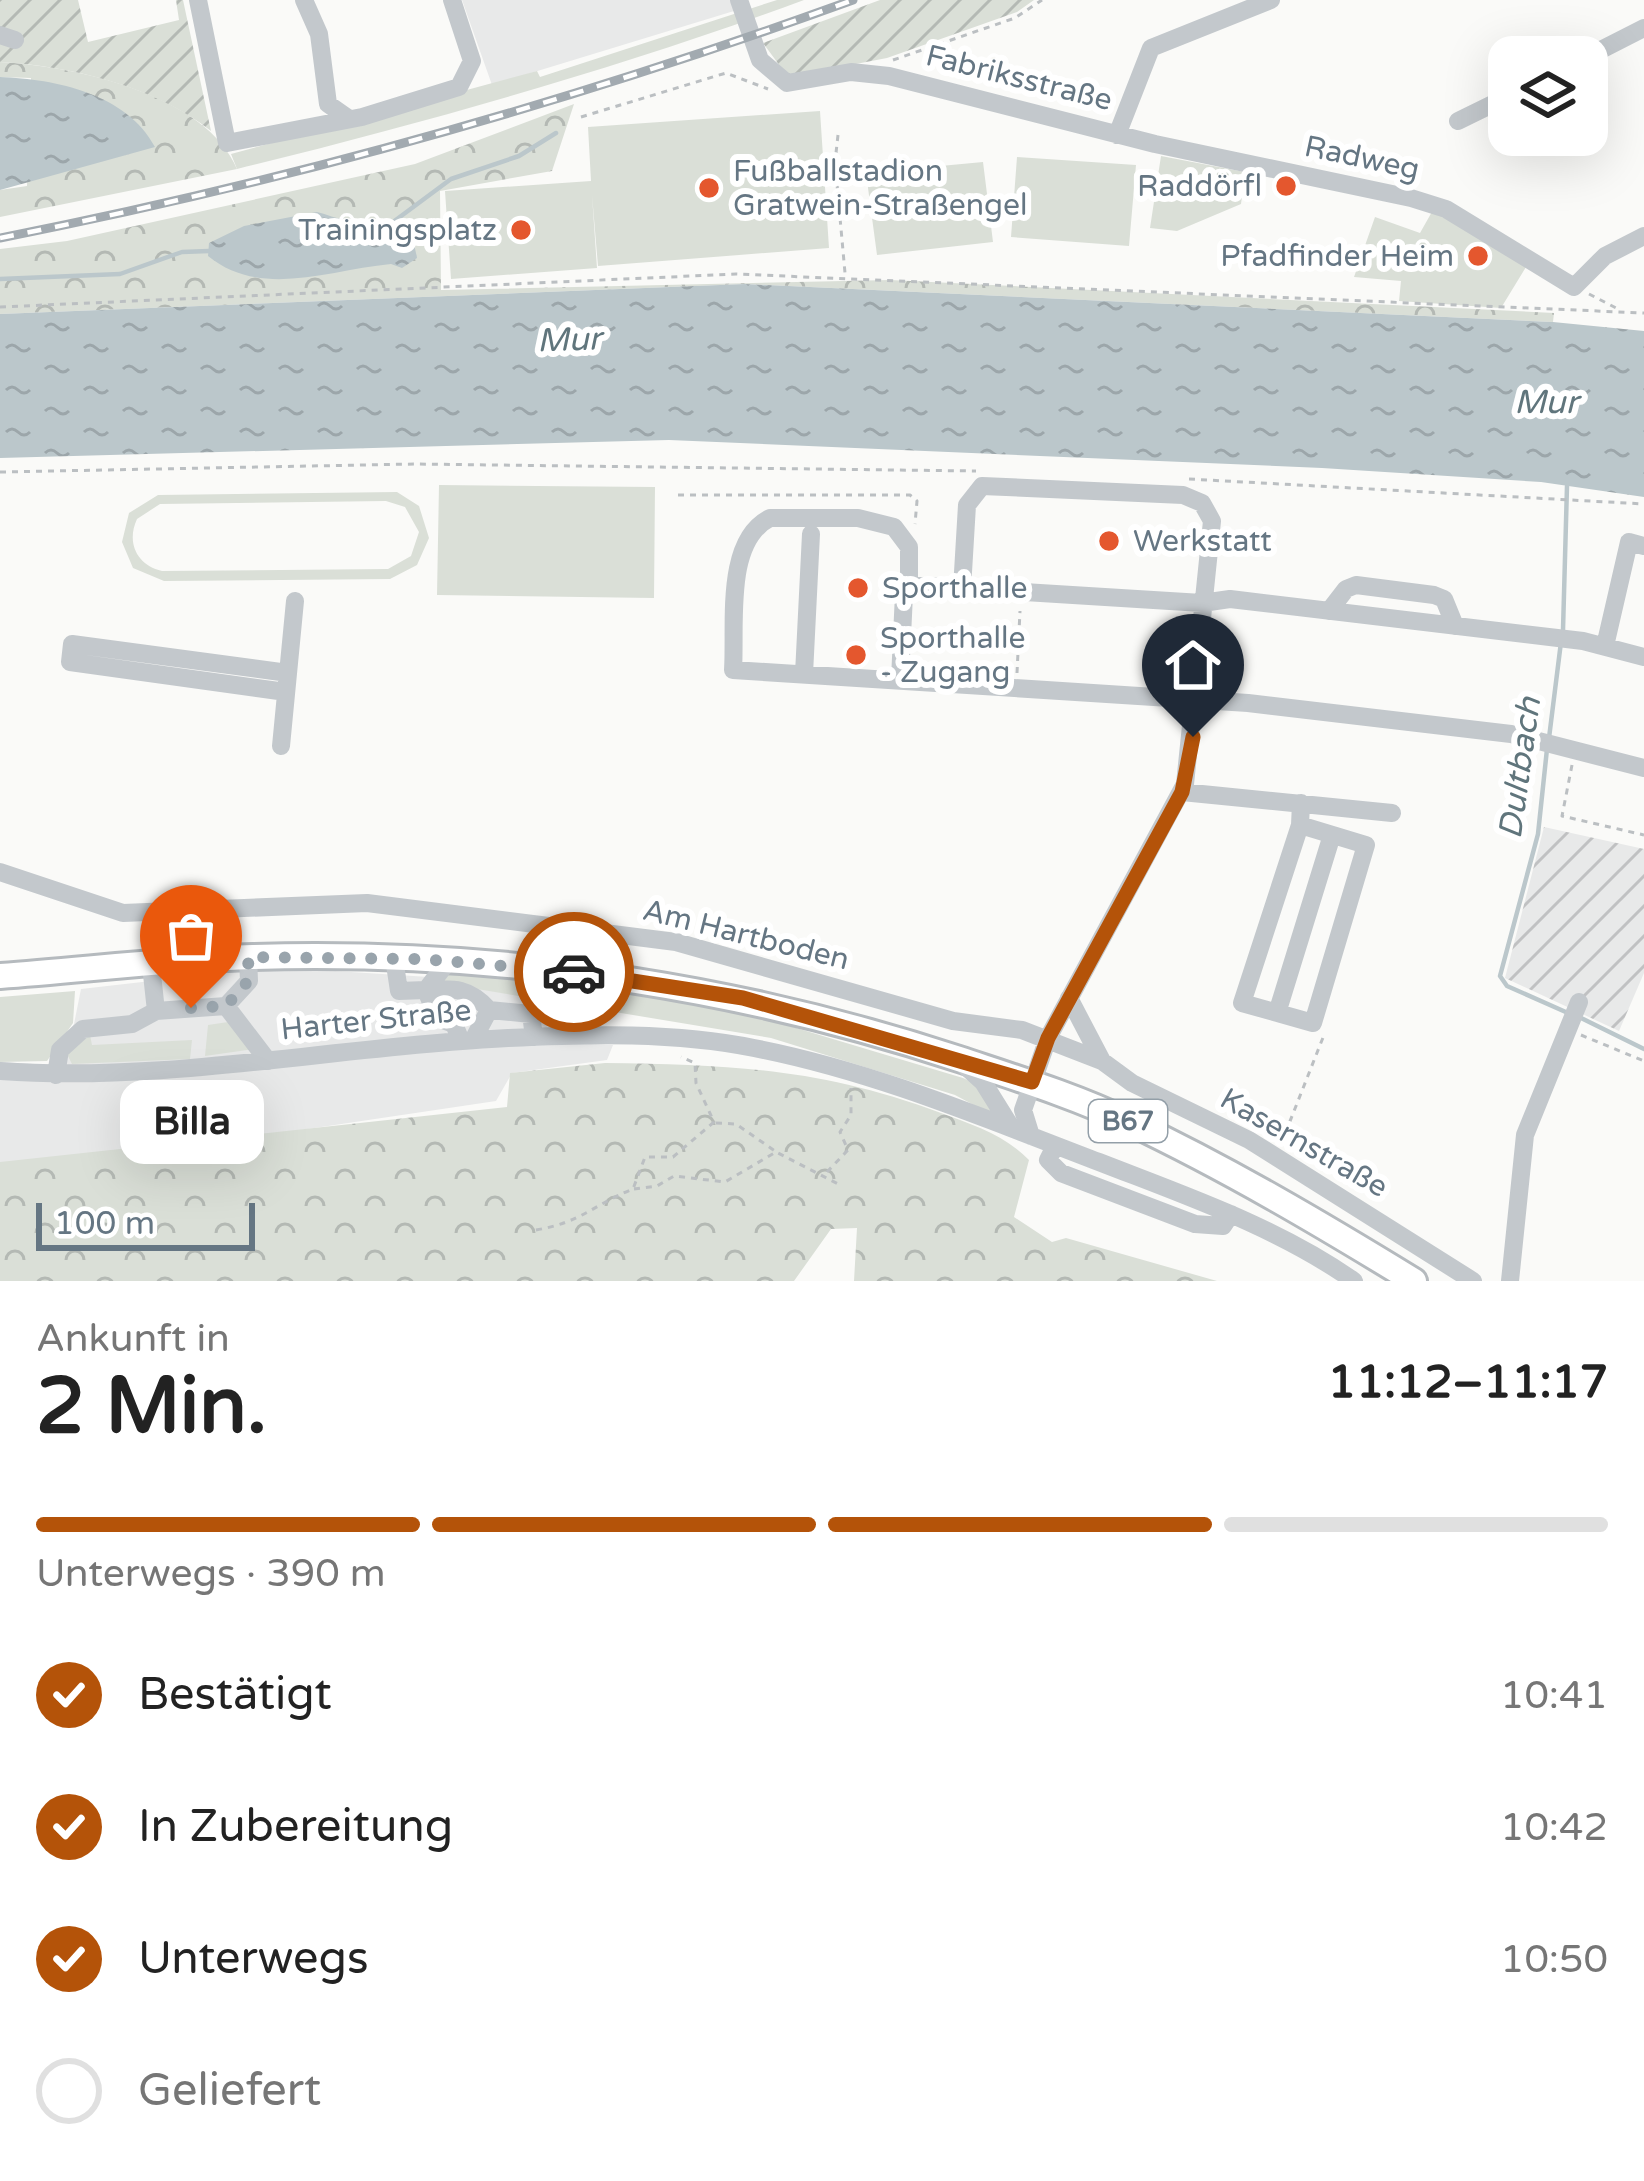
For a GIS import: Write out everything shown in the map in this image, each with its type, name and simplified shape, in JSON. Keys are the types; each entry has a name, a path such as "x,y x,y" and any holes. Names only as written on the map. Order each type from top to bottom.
{"main road":[{"name":"B67","path":"0,976 248,957 394,958 629,979 743,998 1032,1082 1126,1120 1220,1168 1414,1281"}],"street":[{"path":"198,0 227,143 414,102 465,82 472,61 452,0"},
{"path":"304,0 319,34 328,104 348,118"},
{"path":"739,0 760,60 788,83"},
{"name":"Fabriksstraße","path":"788,83 851,72 889,76 1117,135 1151,48 1271,0"},
{"path":"1608,46 1644,28"},
{"path":"1458,121 1488,106"},
{"name":"Radweg","path":"1117,135 1446,209 1574,287"},
{"path":"1574,287 1605,256 1644,236"},
{"path":"962,589 967,505 982,486 1183,495 1202,503 1212,521 1182,792 1048,1038 1022,1110 1031,1136"},
{"path":"900,679 904,594 909,585 907,541 894,526 858,518 786,516 758,523 740,552 733,670 1194,699 1511,734 1537,745 1643,764"},
{"path":"804,674 811,534"},
{"path":"1605,646 1629,542 1644,546"},
{"path":"909,585 1202,603 1230,599 1582,640 1644,657"},
{"path":"1329,611 1346,589 1356,585 1444,599 1455,626"},
{"path":"280,746 295,601"},
{"path":"72,644 287,683 70,662 72,644"},
{"path":"1182,792 1392,813"},
{"path":"1300,825 1366,845 1313,1022 1242,1003 1300,825 1301,803"},
{"path":"1277,1013 1332,835"},
{"name":"Am Hartboden","path":"0,872 123,913 367,903 676,942 953,1021 1048,1038"},
{"path":"56,1075 60,1050 75,1033 132,1024 156,1011 226,1006 249,980 248,957"},
{"path":"394,958 399,991 458,988 476,995 489,1010 531,1014 533,1037"},
{"path":"426,990 449,960"},
{"path":"151,965 156,1011"},
{"path":"426,990 437,1018 454,1024 467,1040 489,1010"},
{"path":"1070,998 1102,1061"},
{"path":"226,1006 268,1061"},
{"path":"1510,1281 1525,1135 1574,1015"},
{"name":"Harter Straße","path":"0,1071 138,1075 533,1037 676,1038 750,1047 855,1073 1002,1119 1031,1136 1288,1240 1354,1281"},
{"name":"Kasernstraße","path":"1048,1038 1102,1061 1132,1083 1276,1156 1473,1281"},
{"path":"958,1059 1002,1119"},
{"path":"1002,1119 1012,1087 1032,1082"}],"path":[{"path":"851,72 1015,17 1042,0"},
{"path":"581,117 726,73 768,89 788,83"},
{"path":"838,135 835,162 845,275"},
{"path":"0,307 712,275 845,275 1644,313"},
{"path":"1574,287 1620,310"},
{"path":"0,472 474,467"},
{"path":"678,495 910,495 917,507 907,541"},
{"path":"1548,496 1644,504"},
{"path":"1017,687 1021,592"},
{"path":"1571,752 1562,815 1644,835"},
{"path":"1574,1015 1644,1061"},
{"path":"1276,1156 1329,1022"},
{"path":"676,1038 680,1057 695,1063 696,1083 714,1122"},
{"path":"825,1173 848,1150 840,1132 851,1115 848,1099 855,1073"},
{"path":"633,1189 645,1157 673,1157 714,1122 736,1124 776,1153 825,1173 842,1186"},
{"path":"536,1230 576,1223 597,1204 633,1189 658,1186 674,1176 724,1182 776,1153"}],"shaded area":[{"path":"462,0 730,0 734,11 492,85"},
{"path":"1544,827 1644,849 1644,973 1619,1031 1505,978"},
{"path":"273,967 429,977 522,992 546,1016 548,1042 613,1045 607,1060 512,1073 496,1101 160,1151 0,1167 0,1062 49,1065 74,1024 81,989"}],"green space":[{"path":"0,0 78,0 88,42 179,20 176,0 183,0 211,131 164,102 111,81 0,62"},
{"path":"777,0 804,0 594,71 381,132 237,169 231,154 537,71 540,77"},
{"path":"880,0 1034,0 1017,12 887,58 788,77 763,43"},
{"path":"0,62 99,78 168,103 221,143 237,169 0,217 0,190 27,186 31,78 0,77"},
{"path":"574,104 552,171 440,191 441,290 890,280 1554,313 1553,322 745,284 0,314 0,249 67,241 415,164"},
{"name":"Fußballstadion Gratwein-Straßengel","path":"820,111 829,248 598,266 592,195 597,268 451,279 445,191 591,181 588,127"},
{"path":"1161,156 1245,172 1241,204 1177,231 1150,228"},
{"path":"1017,157 1136,165 1129,246 1011,237"},
{"path":"983,162 993,242 877,255 866,173"},
{"path":"1433,210 1526,267 1501,308 1399,301 1401,281 1354,277 1375,217 1420,233"},
{"path":"439,485 655,487 654,598 437,595"},
{"path":"397,492 419,506 429,538 417,565 390,579 164,581 133,568 122,542 129,513 158,495","holes":["386,501 405,507 419,532 411,556 388,569 162,571 146,564 133,544 137,519 160,504"]},
{"path":"461,971 609,987 733,1009 963,1078 974,1083 996,1117 955,1095 771,1038 441,983 441,976"},
{"path":"75,991 73,1023 47,1061 0,1062 0,997"},
{"path":"228,1022 254,1049 205,1056 208,1025"},
{"path":"90,1035 92,1045 192,1040 190,1059 72,1064 67,1054"},
{"path":"605,1063 775,1072 855,1086 941,1113 999,1137 1029,1160 1014,1217 1052,1242 1066,1238 1217,1281 854,1281 857,1228 831,1229 794,1281 0,1281 0,1162 507,1107 510,1073"}],"water":[{"path":"0,77 66,86 108,102 143,129 155,147 0,190"},
{"path":"317,212 401,229 414,244 417,258 402,268 391,264 273,279 228,269 208,256 209,243 244,226"},
{"name":"Mur","path":"745,284 1553,322 1644,331 1644,497 1541,482 1322,468 669,440 0,458 0,314"}],"waterway":[{"path":"389,225 451,179 519,156 556,133"},
{"path":"0,279 120,274 182,252 209,251"},
{"name":"Dultbach","path":"1563,630 1567,486"},
{"name":"Dultbach","path":"1549,738 1561,642"},
{"name":"Dultbach","path":"1547,749 1538,834 1500,976 1507,986 1568,1013"},
{"name":"Dultbach","path":"1579,1017 1644,1049"}],"railway":[{"path":"0,238 217,191 431,136 643,72 853,0"}],"way so far":[{"path":"191,1008 226,1006 249,980 248,957 422,959 574,972"}],"place":[{"name":"Raddörfl","path":"1286,186"},
{"name":"Fußballstadion Gratwein-Straßengel","path":"709,188"},
{"name":"Trainingsplatz","path":"521,230"},
{"name":"Pfadfinder Heim","path":"1478,256"},
{"name":"Werkstatt","path":"1109,541"},
{"name":"Sporthalle","path":"858,588"},
{"name":"Sporthalle - Zugang","path":"856,655"},
{"name":"Billa","path":"191,1008"}],"route":[{"path":"574,972 743,998 1032,1082 1048,1038 1182,792 1193,737"}]}
